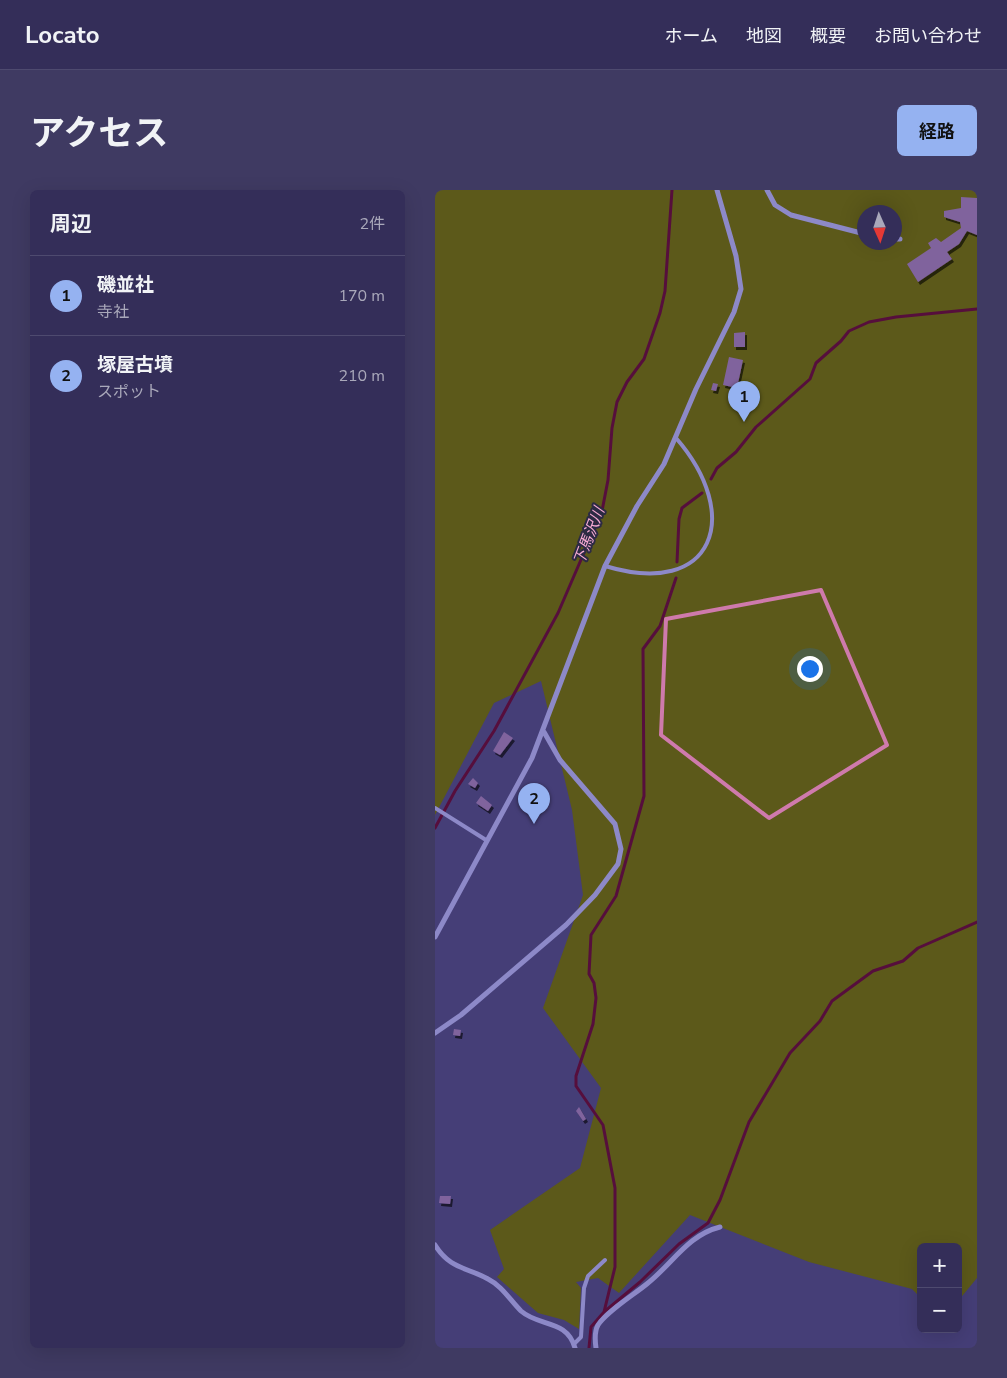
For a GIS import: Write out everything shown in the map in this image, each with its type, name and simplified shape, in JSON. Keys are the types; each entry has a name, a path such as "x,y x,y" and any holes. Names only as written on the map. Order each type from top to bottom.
{"street":[{"path":"435,937 532,758 544,732 605,566 676,438 696,389 740,296 736,256 717,190"},
{"path":"767,190 775,205 791,215 857,232"},
{"path":"435,1033 461,1015 566,925 595,895 617,864 621,849 615,824 560,760 544,732"},
{"path":"597,1348 595,1334 598,1325 633,1294 649,1283 683,1247 697,1236 720,1226"},
{"path":"435,1245 452,1264 488,1279 502,1289 522,1312 539,1322 555,1324 565,1332 574,1346"}],"lane":[{"path":"605,566 625,572 664,573 682,569 693,561 705,547 712,528 713,511 710,494 695,463 676,438"},
{"path":"436,809 486,840"},
{"path":"574,1346 581,1337 584,1288 589,1276 605,1260"}],"highlighted area":[{"path":"821,590 887,745 769,818 661,735 666,619"}],"shaded area":[{"path":"435,190 977,190 977,1278 962,1296 962,1243 917,1243 917,1294 912,1289 809,1262 690,1215 619,1293 598,1278 576,1282 581,1288 579,1329 564,1320 538,1313 497,1277 504,1269 490,1230 580,1168 601,1088 543,1008 583,895 572,810 541,681 494,703 435,815"}],"building":[{"path":"961,197 977,198 977,235 967,231 959,244 947,252 952,259 918,282 907,264 931,248 928,243 936,238 941,242 961,228 960,222 944,217 944,211 961,208"},
{"path":"745,332 745,347 734,347 734,333"},
{"path":"729,357 743,360 737,388 723,385"},
{"path":"713,383 718,384 716,391 711,390"},
{"path":"504,732 513,738 500,755 493,751"},
{"path":"473,778 478,783 475,788 468,784"},
{"path":"481,796 492,805 488,811 476,803"},
{"path":"454,1029 461,1030 460,1036 453,1035"},
{"path":"579,1107 586,1119 583,1121 576,1111"},
{"path":"440,1196 451,1196 450,1204 439,1203"}],"waterway":[{"name":"下馬沢川","path":"435,828 455,791 494,731 558,613 602,511 608,480 612,428 617,402 627,382 644,359 660,313 665,291 672,190"},
{"path":"711,479 717,468 736,452 756,427 810,379 816,363 841,341 849,331 869,322 896,317 977,309"},
{"path":"677,562 679,519 682,508 702,493"},
{"path":"604,1312 615,1267 615,1188 603,1125 576,1086 576,1076 593,1024 596,998 594,983 589,974 591,935 616,896 644,796 643,649 660,626 676,578"},
{"path":"589,1348 591,1327 604,1312 640,1282 679,1244 708,1223 720,1200 749,1122 790,1053 820,1021 832,1001 873,971 903,961 918,948 977,922"}],"place":[{"name":"磯並社","path":"744,422"},
{"name":"塚屋古墳","path":"534,824"}]}
